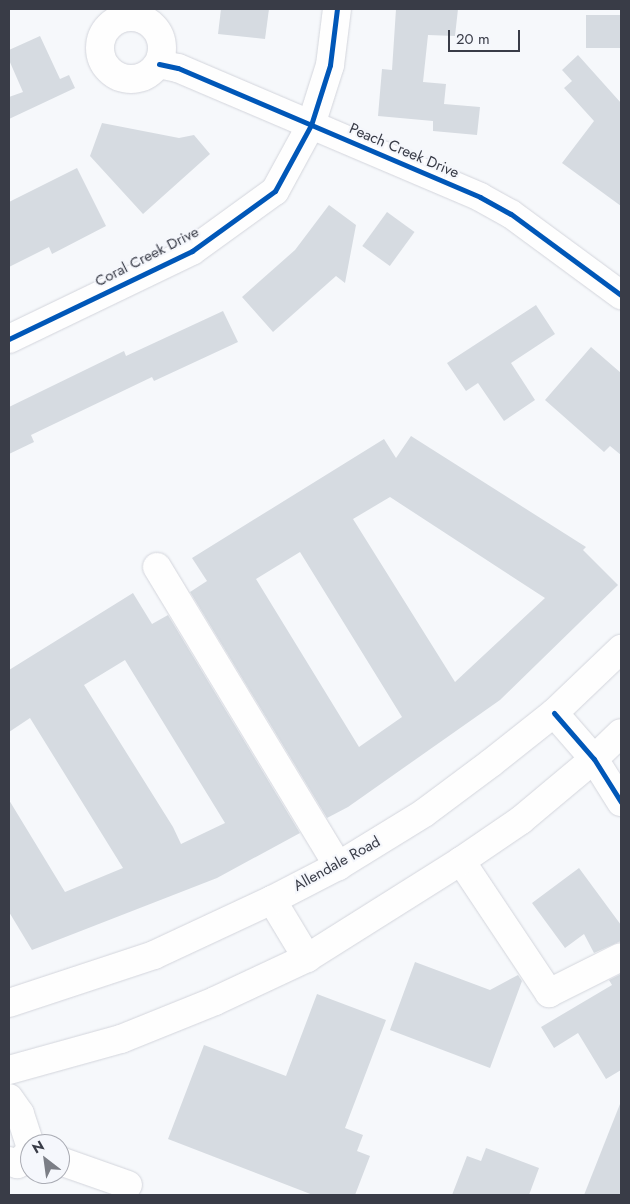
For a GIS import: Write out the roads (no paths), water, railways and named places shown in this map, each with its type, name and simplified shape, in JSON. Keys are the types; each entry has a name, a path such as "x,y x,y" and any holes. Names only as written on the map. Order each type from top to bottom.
{"main road":[{"name":"Coral Creek Drive","path":"9,339 192,251 275,191 311,125 330,65 337,9"},
{"name":"Peach Creek Drive","path":"159,64 178,68 496,205 621,295"},
{"path":"157,566 338,866"},
{"name":"Allendale Road","path":"9,1003 154,955 272,900 338,866 424,813 554,713 621,649"},
{"path":"554,713 594,759 621,802"},
{"path":"9,1070 121,1039 216,1001 306,958 461,861 521,820 594,759 621,733"},
{"path":"461,861 549,993 621,957"},
{"path":"272,900 306,958"},
{"path":"9,1098 20,1114 27,1134"},
{"path":"9,1161 17,1164 20,1161"},
{"path":"70,1165 110,1186"}]}
